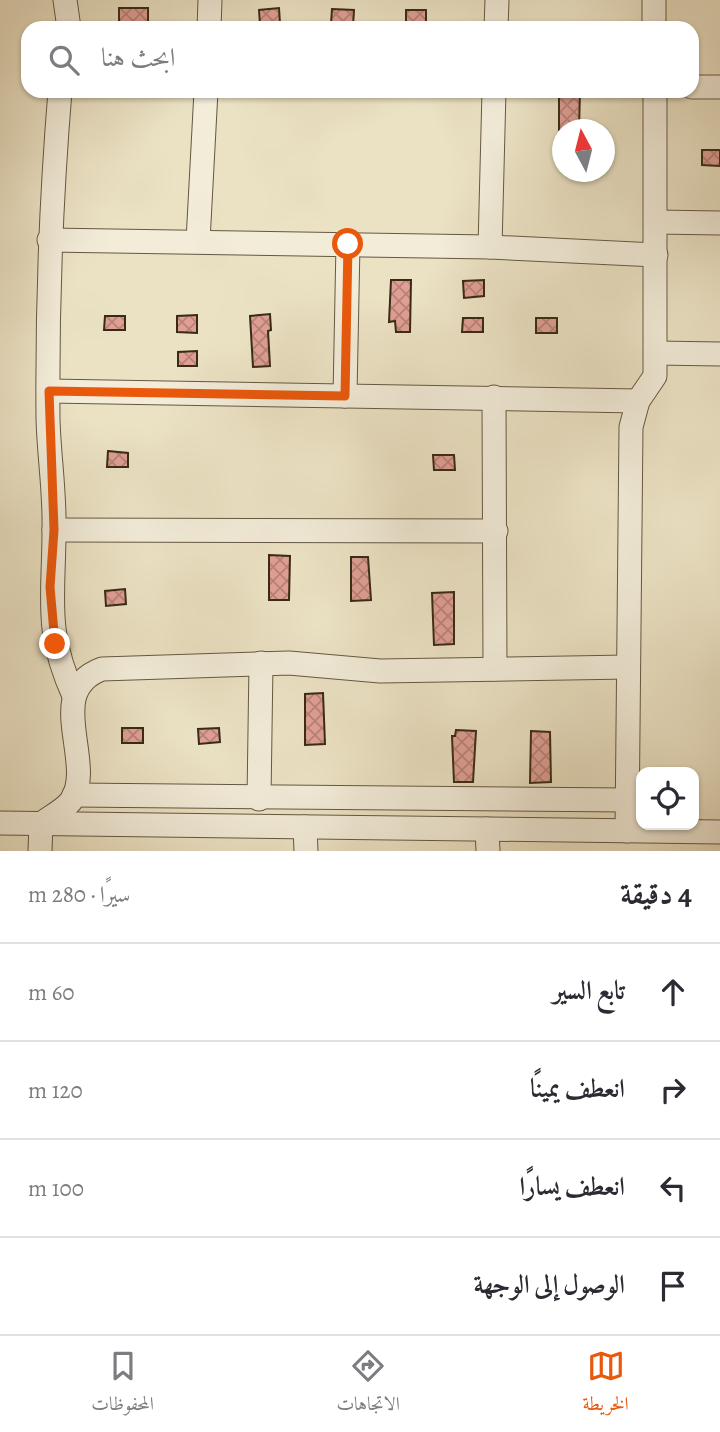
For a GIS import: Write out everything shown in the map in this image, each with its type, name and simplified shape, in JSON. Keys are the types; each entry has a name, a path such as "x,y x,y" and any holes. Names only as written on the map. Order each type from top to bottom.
{"street":[{"path":"65,0 68,21"},
{"path":"209,21 210,0"},
{"path":"496,21 497,0"},
{"path":"654,0 654,21"},
{"path":"699,87 720,87"},
{"path":"41,824 67,805 76,786 74,696 55,644 50,587 54,530 49,391 49,240 59,98"},
{"path":"198,241 206,98"},
{"path":"490,247 494,98"},
{"path":"627,831 631,427 638,401 655,376 656,353 654,98"},
{"path":"656,222 720,223"},
{"path":"49,240 490,247 656,255"},
{"path":"345,396 348,244"},
{"path":"656,353 720,354"},
{"path":"49,391 638,401"},
{"path":"494,397 495,669"},
{"path":"54,530 496,531"},
{"path":"74,696 82,680 102,669 261,663 335,665 380,671 628,667"},
{"path":"259,799 261,663"},
{"path":"74,795 259,799 627,800"},
{"path":"0,823 305,827 487,840 627,831 720,832"},
{"path":"40,851 41,824"},
{"path":"305,827 306,851"}],"building":[{"path":"119,8 148,8 148,21 119,21"},
{"path":"279,8 280,21 260,21 259,10"},
{"path":"332,9 354,10 353,21 331,21"},
{"path":"406,10 426,10 426,21 406,21"},
{"path":"559,98 580,98 579,119 559,119"},
{"path":"702,150 720,150 720,166 702,165"},
{"path":"391,280 411,280 410,332 396,332 395,321 389,322"},
{"path":"484,280 484,296 464,298 463,281"},
{"path":"270,314 270,366 253,367 250,316"},
{"path":"197,315 197,333 177,332 177,316"},
{"path":"105,316 125,316 125,330 104,330"},
{"path":"463,318 483,318 483,332 462,332"},
{"path":"536,318 557,318 557,333 536,333"},
{"path":"197,351 197,366 178,366 178,352"},
{"path":"108,451 128,453 128,467 107,467"},
{"path":"433,455 454,455 455,470 434,470"},
{"path":"269,555 290,556 289,600 269,600"},
{"path":"351,557 368,557 371,600 351,601"},
{"path":"125,589 126,604 106,606 105,591"},
{"path":"454,592 454,644 434,645 432,593"},
{"path":"323,693 325,744 305,745 305,694"},
{"path":"122,728 143,728 143,743 122,743"},
{"path":"219,728 220,742 199,744 198,729"},
{"path":"456,730 476,731 473,782 454,782 452,736 455,736"},
{"path":"531,731 550,732 551,782 530,783"}],"route":[{"path":"55,644 50,587 54,530 49,452 49,391 345,396 348,244"}]}
